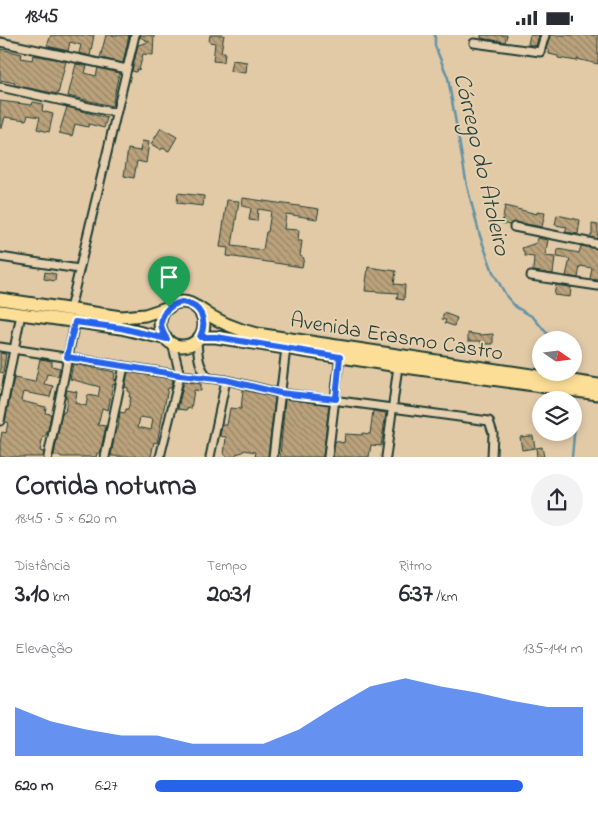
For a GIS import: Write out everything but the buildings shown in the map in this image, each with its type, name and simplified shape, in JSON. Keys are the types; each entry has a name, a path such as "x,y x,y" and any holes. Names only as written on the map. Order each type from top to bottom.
{"main road":[{"path":"0,299 121,317 145,315 175,303 190,303 197,307 202,314 204,330 199,339 185,346 121,328 0,311"},
{"path":"169,307 161,319 163,333 169,341"},
{"name":"Avenida Erasmo Castro","path":"197,307 213,319 235,329 257,335 549,383"},
{"name":"Avenida Erasmo Castro","path":"199,339 216,337 398,366 573,386 598,393"},
{"name":"Avenida Erasmo Castro","path":"573,386 598,385"}],"street":[{"path":"70,309 135,35"},
{"path":"474,43 540,53 544,35"},
{"path":"0,42 127,69"},
{"path":"0,87 116,113"},
{"path":"514,227 598,243"},
{"path":"0,257 79,269"},
{"path":"531,276 598,286"},
{"path":"0,421 21,314"},
{"path":"48,457 75,322"},
{"path":"199,339 199,363 209,378"},
{"path":"160,457 180,375 169,341"},
{"path":"0,347 180,375 226,380 280,393 489,421 493,433 492,457"},
{"path":"273,457 286,348"},
{"path":"328,457 340,357"},
{"path":"105,457 124,366"},
{"path":"386,457 398,366"},
{"path":"210,457 226,380"}],"waterway":[{"name":"Córrego do Atoleiro","path":"435,35 435,46 448,78 467,186 480,236 493,272 507,297 516,307 533,317 545,331"},
{"name":"Córrego do Atoleiro","path":"572,457 573,441"}],"route":[{"path":"182,302 190,303 197,307 204,321 204,330 200,337 216,337 340,357 336,399 280,393 226,380 180,375 67,357 75,322 121,328 167,339 163,333 161,319 169,307 175,303 182,302"}]}
